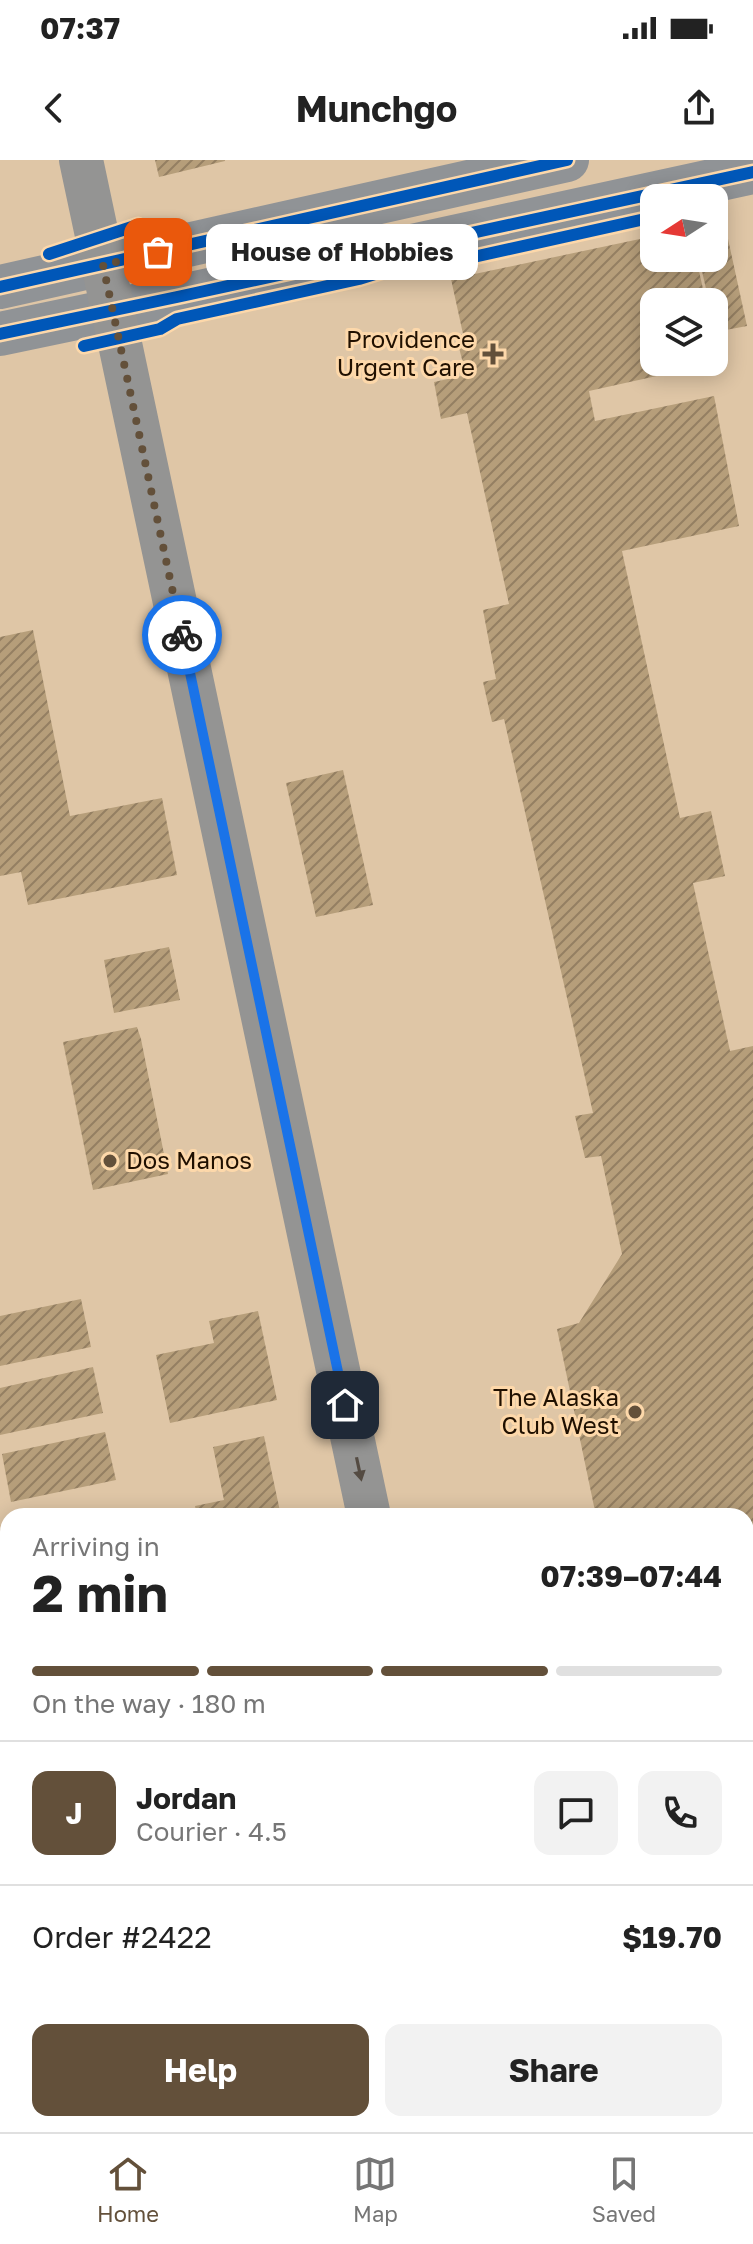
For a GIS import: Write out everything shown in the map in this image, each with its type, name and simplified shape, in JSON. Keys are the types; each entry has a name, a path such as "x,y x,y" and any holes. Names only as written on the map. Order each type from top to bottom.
{"main road":[{"path":"81,160 367,1508"},
{"path":"0,287 567,160"},
{"path":"0,334 753,172"}],"building":[{"path":"155,160 225,160 225,161 159,177"},
{"path":"640,239 640,272 699,272 703,288 640,288 640,376 657,376 589,391 595,421 714,396 739,526 622,551 680,818 711,811 725,876 693,883 730,1051 753,1046 753,1508 594,1508 557,1329 579,1323 622,1254 601,1156 585,1158 575,1116 593,1113 504,719 492,722 483,682 496,679 483,610 509,604 467,413 441,419 434,382 466,375 456,336 463,334 451,279"},
{"path":"728,239 747,326 728,330 728,288 706,288 702,272 728,272"},
{"path":"33,630 70,816 162,798 177,875 28,905 21,872 0,876 0,637"},
{"path":"343,770 373,905 316,917 286,783"},
{"path":"169,947 180,1000 114,1013 104,960"},
{"path":"137,1027 168,1174 93,1190 63,1042"},
{"path":"81,1299 91,1347 0,1366 0,1316"},
{"path":"258,1311 277,1400 170,1423 156,1355 214,1343 209,1321"},
{"path":"93,1367 103,1413 0,1435 0,1388"},
{"path":"105,1432 116,1480 11,1502 2,1454"},
{"path":"264,1436 279,1508 195,1508 224,1500 213,1447"}],"cycle path":[{"path":"0,287 567,160"},
{"path":"0,334 753,172"},
{"path":"84,346 160,329 177,319 359,279 391,269 442,264 640,220"},
{"path":"49,254 138,225 156,239 180,234"}],"way so far":[{"path":"158,252 103,265 182,635"}],"place":[{"name":"House of Hobbies","path":"158,252"},
{"name":"Providence Urgent Care","path":"493,354"},
{"name":"Dos Manos","path":"110,1161"},
{"name":"The Alaska Club West","path":"635,1412"}],"route":[{"path":"182,635 345,1405"}]}
